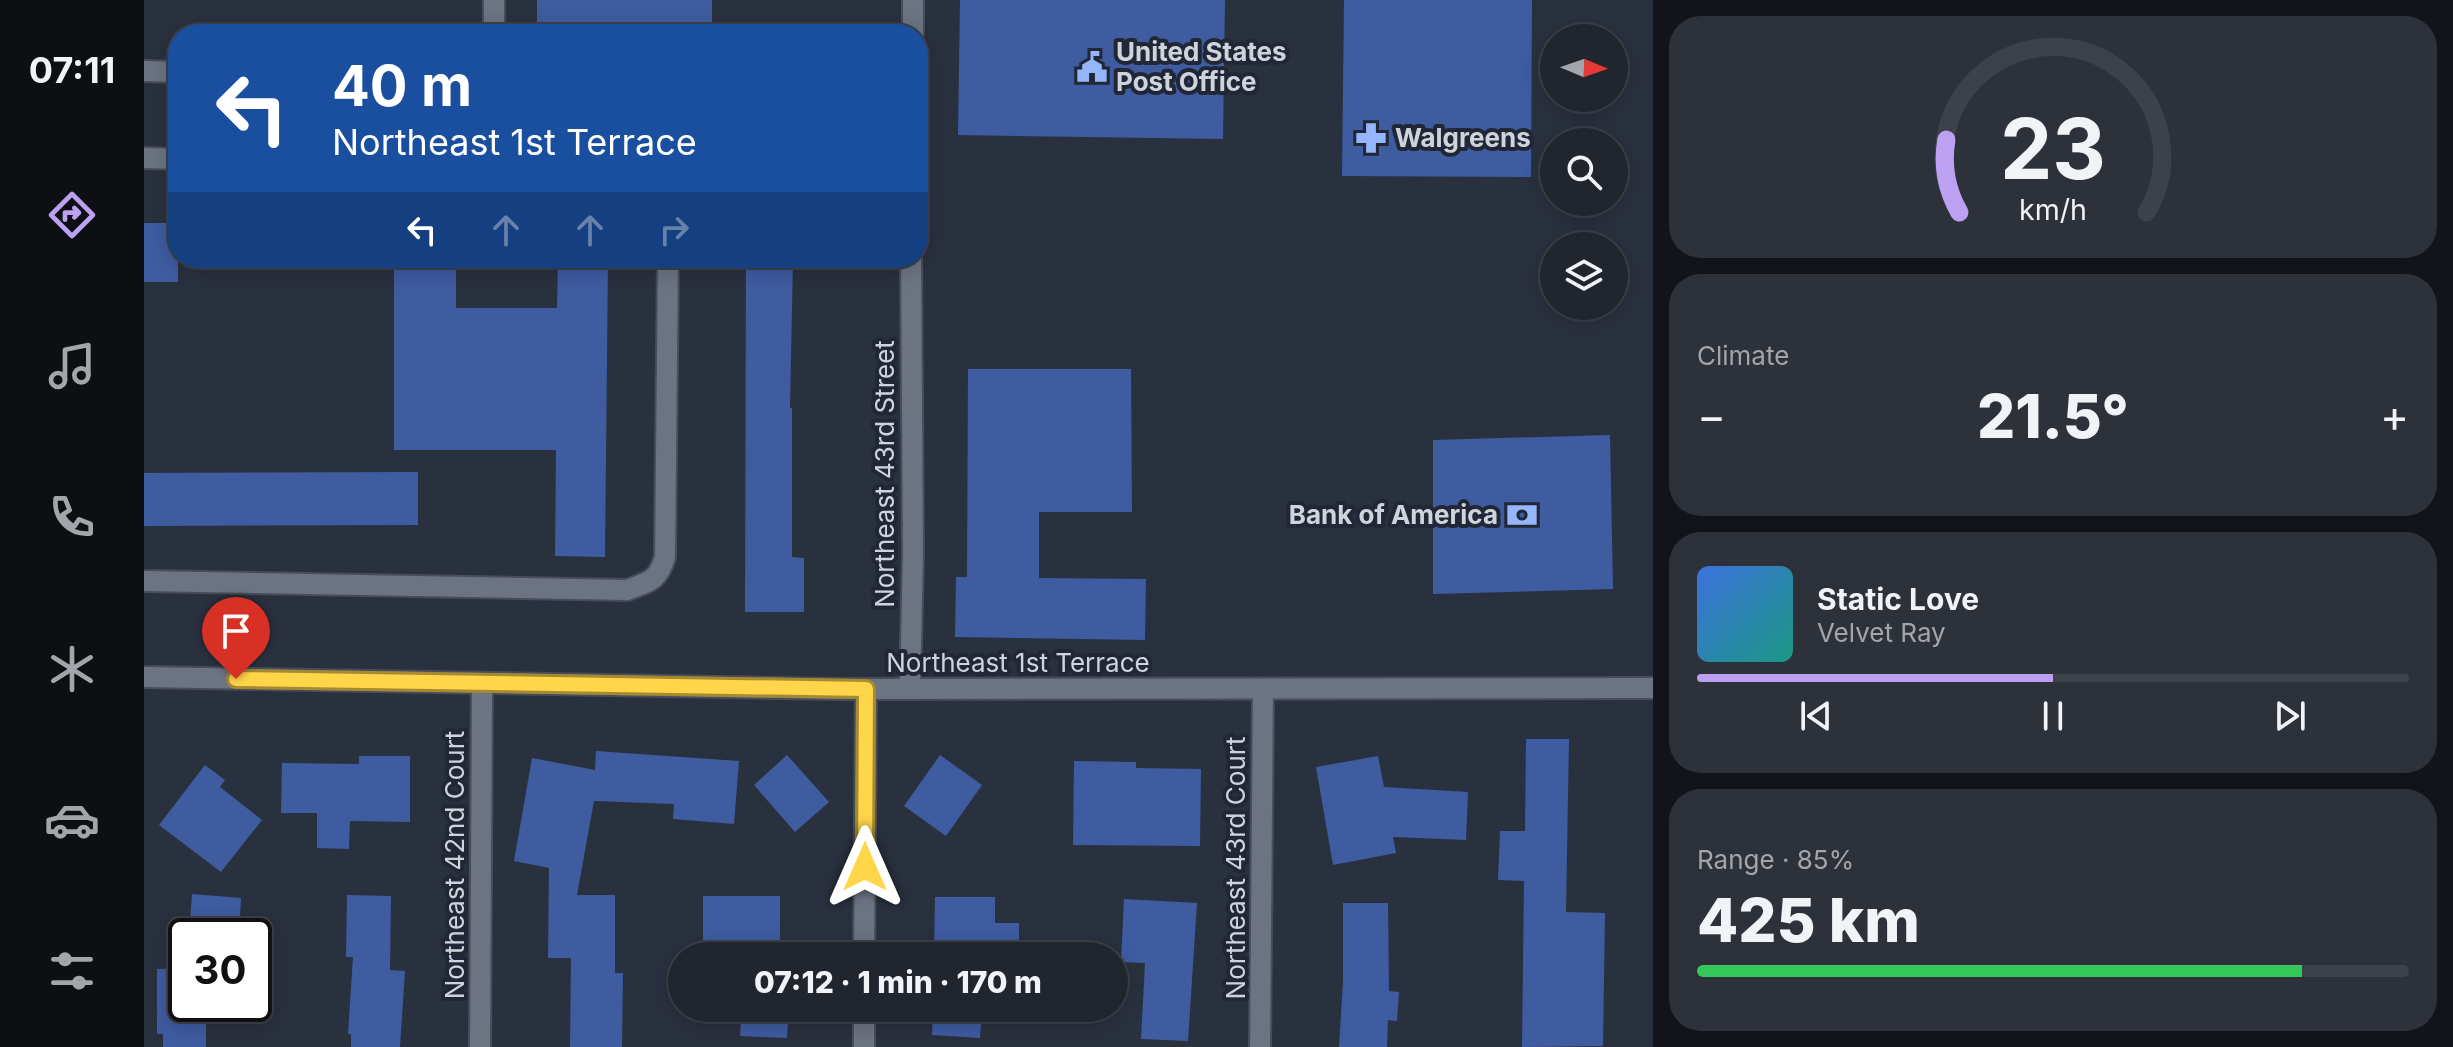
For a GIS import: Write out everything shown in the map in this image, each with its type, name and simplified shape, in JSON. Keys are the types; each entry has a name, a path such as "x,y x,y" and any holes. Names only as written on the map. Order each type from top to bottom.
{"street":[{"path":"494,0 494,24"},
{"path":"913,0 913,24"},
{"path":"144,71 168,72"},
{"path":"144,158 168,159"},
{"path":"144,581 627,590 649,582 660,573 665,557 668,268"},
{"name":"Northeast 43rd Street","path":"910,689 913,553 911,268"},
{"name":"Northeast 1st Terrace","path":"144,677 866,689 1653,688"},
{"name":"Northeast 42nd Court","path":"480,1047 482,683"},
{"path":"864,942 866,689"},
{"name":"Northeast 43rd Court","path":"1260,1047 1263,690"},
{"path":"864,1022 864,1047"}],"building":[{"path":"537,0 712,0 712,24 537,24"},
{"name":"United States Post Office","path":"960,0 1225,0 1223,139 958,135"},
{"name":"Walgreens","path":"1344,0 1532,0 1531,177 1342,176"},
{"path":"144,223 168,223 168,268 178,268 178,282 144,282"},
{"path":"394,268 456,268 456,308 557,308 558,268 608,268 605,557 555,556 556,450 394,450"},
{"path":"746,268 793,268 790,408 792,557 804,558 804,612 745,612"},
{"path":"968,369 1131,369 1132,512 1039,512 1039,578 1146,579 1145,640 955,637 956,577 967,577"},
{"name":"Bank of America","path":"1610,435 1613,589 1433,594 1433,440"},
{"path":"418,472 418,525 144,526 144,473"},
{"path":"1526,739 1569,739 1566,912 1605,913 1603,1046 1522,1047 1524,881 1498,880 1500,831 1525,831"},
{"path":"596,751 739,761 734,824 673,819 674,804 594,801 577,895 615,895 615,973 623,973 622,1047 570,1047 571,958 548,958 549,868 514,861 532,758 595,770"},
{"path":"787,755 829,802 795,832 754,785"},
{"path":"940,755 982,785 946,836 904,806"},
{"path":"359,756 410,756 410,822 350,821 349,849 317,848 317,813 281,813 282,763 359,764"},
{"path":"1378,756 1384,787 1468,792 1466,840 1393,837 1396,853 1333,865 1316,767"},
{"path":"1074,761 1136,762 1136,768 1201,769 1200,846 1073,845"},
{"path":"205,765 225,780 220,787 262,820 221,872 159,825"},
{"path":"192,894 241,898 240,918 190,918"},
{"path":"347,895 391,896 390,970 405,971 400,1047 351,1047 351,1034 348,1034 353,957 346,957"},
{"path":"703,896 780,896 780,942 703,942"},
{"path":"935,897 995,897 995,923 1019,923 1019,942 934,942"},
{"path":"1124,899 1197,903 1188,1041 1141,1039 1145,963 1128,962 1128,942 1122,942"},
{"path":"1343,903 1388,903 1389,991 1399,992 1397,1021 1388,1020 1387,1047 1339,1047"},
{"path":"157,969 168,969 168,1022 206,1022 206,1047 163,1047 163,1034 157,1034"},
{"path":"741,1022 788,1022 787,1038 740,1036"},
{"path":"932,1022 981,1022 980,1038 932,1035"}],"place":[{"name":"United States Post Office","path":"1092,67"},
{"name":"Walgreens","path":"1371,138"},
{"name":"Bank of America","path":"1522,515"}],"route":[{"path":"236,679 866,689 865,867"}]}
